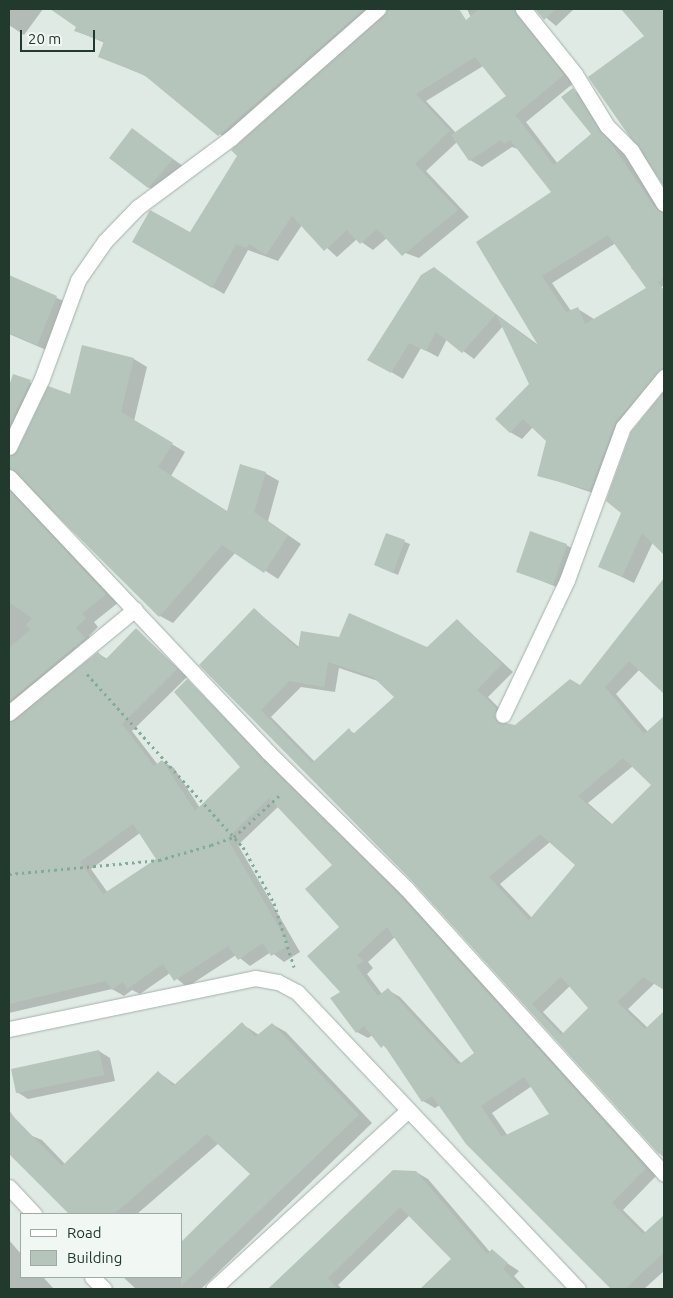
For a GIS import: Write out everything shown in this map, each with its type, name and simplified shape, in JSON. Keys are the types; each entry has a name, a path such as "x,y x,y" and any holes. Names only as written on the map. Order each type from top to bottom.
{"street":[{"path":"9,447 42,378 78,280 105,242 138,207 232,138 378,9"},
{"path":"524,9 575,74 607,126 631,150 664,204"},
{"path":"503,714 567,580 623,426 664,377"},
{"path":"9,477 296,777 406,888 664,1174"},
{"path":"9,713 135,609"},
{"path":"9,1029 256,978 278,982 297,992 578,1289"},
{"path":"213,1289 408,1111"},
{"path":"9,1187 33,1213"},
{"path":"93,1278 104,1289"}],"path":[{"path":"74,659 234,838 274,903 292,948 297,992"},
{"path":"9,874 159,860 234,838 263,815 296,777"}],"building":[{"path":"50,9 364,9 218,136 144,75 98,57 104,41 74,31 76,27"},
{"path":"387,9 459,9 466,20 479,9 514,9 564,75 515,115 554,165 591,134 561,97 573,88 656,209 664,213 664,277 658,283 664,290 664,368 616,421 590,490 537,476 546,441 523,419 510,433 495,419 529,384 496,314 539,347 476,242 551,192 510,140 504,144 501,140 469,161 451,135 506,96 475,57 416,94 450,131 415,164 458,210 402,256 377,229 360,244 347,230 324,251 292,216 266,255 249,244 246,248 236,244 212,288 132,242 150,210 190,232 237,156 231,150","holes":["608,235 646,288 585,324 578,307 566,312 542,276"]},
{"path":"535,9 556,9 544,20"},
{"path":"621,9 664,9 664,186 588,77 644,36"},
{"path":"132,128 173,159 148,188 109,158"},
{"path":"434,267 496,314 462,353 436,332 426,351 409,343 391,373 367,360 421,275"},
{"path":"9,275 57,296 37,345 9,333"},
{"path":"82,345 134,358 121,412 173,443 158,467 227,511 240,464 266,472 254,512 288,535 264,573 222,545 159,617 9,468 9,456 17,451 48,386 70,394"},
{"path":"13,374 31,380 9,426 9,386"},
{"path":"664,391 664,555 642,533 622,577 598,567 621,513 606,501 631,432"},
{"path":"9,490 106,594 82,614 86,618 76,628 85,638 9,701 9,648 30,630 26,625 32,618 9,602"},
{"path":"530,531 567,544 553,585 516,572"},
{"path":"386,533 405,540 393,573 374,565"},
{"path":"664,578 664,694 629,661 605,687 644,734 664,716 664,990 643,977 617,1002 645,1029 664,1011 664,1149 659,1154 413,882 199,665 254,608 298,649 301,631 339,637 349,613 427,647 457,619 502,664 477,690 496,708 496,721 515,725 570,679 580,685","holes":["328,662 373,677 394,697 353,734 349,728 312,763 261,710 289,681 324,687","623,758 651,785 611,825 578,796","540,834 575,865 529,920 489,877","561,977 588,1008 561,1035 532,1004"]},
{"path":"136,628 177,669 122,724 154,766 162,760 195,811 240,767 174,692 187,679 399,894 646,1168 612,1203 643,1234 664,1215 664,1252 625,1289 611,1289 466,1144 432,1096 422,1102 384,1045 381,1048 364,1026 356,1033 330,998 340,992 307,956 339,927 305,889 332,865 269,798 227,838 289,945 271,956 263,943 238,960 228,946 174,981 163,964 127,989 123,982 112,990 106,981 9,1004 9,722 98,652 105,660","holes":["133,824 156,859 103,894 80,862","387,927 474,1053 458,1065 388,988 378,996 356,966 363,961 357,955","524,1077 549,1114 502,1137 481,1106"]},
{"path":"242,1022 255,1037 272,1023 359,1115 181,1286 182,1241 250,1174 207,1134 115,1213 68,1213 9,1154 9,1112 62,1166 158,1071 173,1086"},
{"path":"99,1050 104,1075 16,1093 11,1069"},
{"path":"393,1170 416,1171 487,1254 492,1249 508,1263 503,1269 523,1289 420,1289 451,1259 400,1207 328,1278 338,1289 268,1289"}]}
